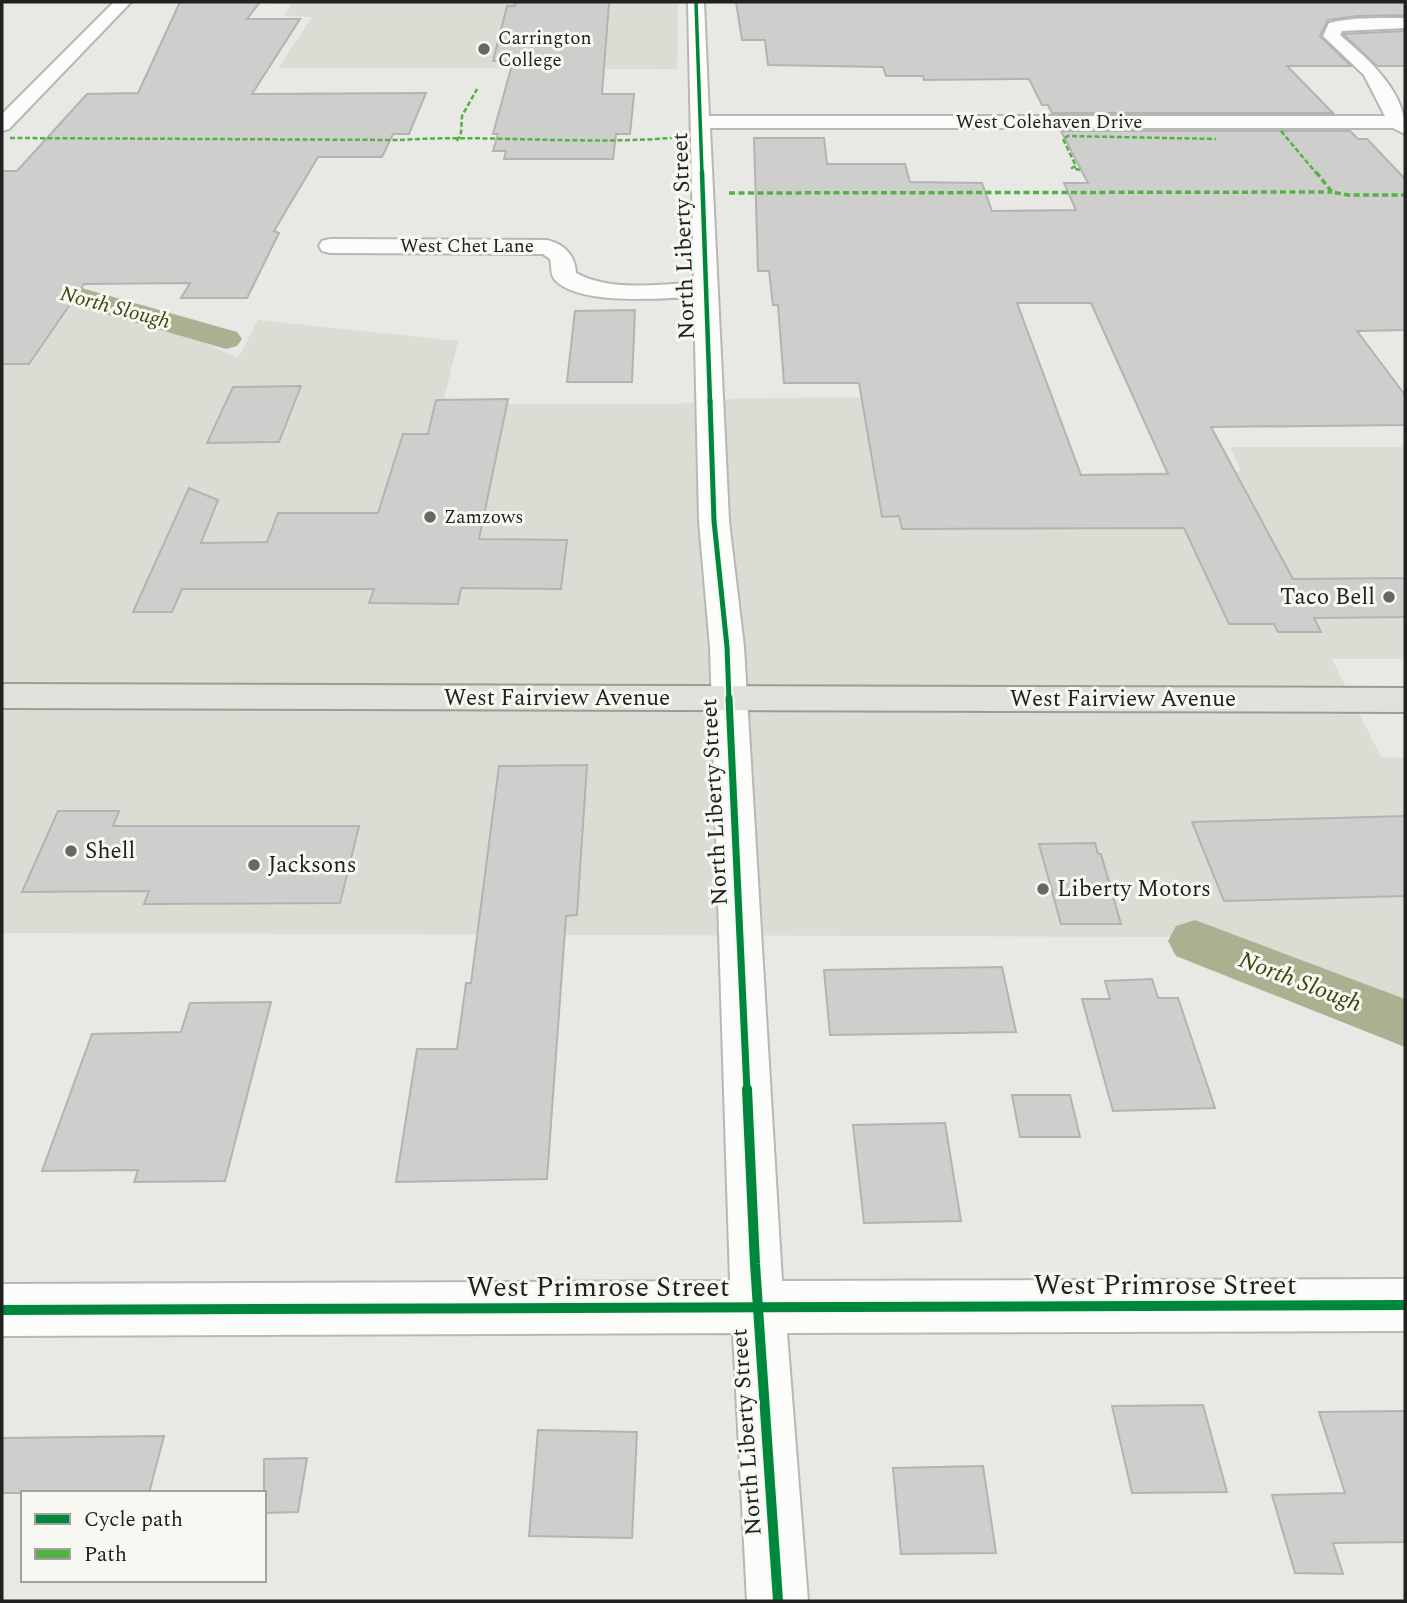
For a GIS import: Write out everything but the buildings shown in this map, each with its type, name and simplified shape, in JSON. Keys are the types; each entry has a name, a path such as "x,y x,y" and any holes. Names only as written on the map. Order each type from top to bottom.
{"main road":[{"name":"West Fairview Avenue","path":"2,696 1405,700"}],"street":[{"path":"2,125 123,2"},
{"name":"North Liberty Street","path":"696,2 714,521 727,647 758,1308 778,1601"},
{"path":"1402,125 1372,72 1331,36 1335,27 1360,23 1405,23"},
{"name":"West Colehaven Drive","path":"700,122 1402,125"},
{"name":"West Chet Lane","path":"330,246 547,247 559,252 565,262 564,276 581,287 602,290 706,290"},
{"name":"West Primrose Street","path":"2,1310 1405,1305"}],"shaded area":[{"name":"Carrington College","path":"678,2 677,69 278,68 312,17 284,16 292,4 269,4"},
{"path":"2,287 150,318 238,358 258,320 458,341 443,404 673,404 749,398 979,397 1005,475 1241,471 1230,447 1405,447 1405,659 1332,659 1381,757 1405,758 1405,1019 1194,937 2,933"}],"waterway":[{"name":"North Slough","path":"2,287 71,294 226,339"},
{"name":"North Slough","path":"1195,941 1405,1023"}],"marked path":[{"path":"457,141 461,133 460,121 477,89"},
{"path":"1281,131 1332,192 1348,195 1405,195"},
{"path":"10,138 399,140 459,136 650,140 682,137"},
{"path":"1080,170 1072,168 1076,166 1063,139 1068,136 1216,139"},
{"path":"729,193 1332,192"}],"cycle path":[{"path":"696,2 714,521 727,647 755,1264 778,1601"},
{"path":"2,1310 1405,1305"}],"place":[{"name":"Carrington College","path":"484,49"},
{"name":"Zamzows","path":"430,517"},
{"name":"Taco Bell","path":"1389,597"},
{"name":"Shell","path":"71,851"},
{"name":"Jacksons","path":"254,865"},
{"name":"Liberty Motors","path":"1043,889"}]}
